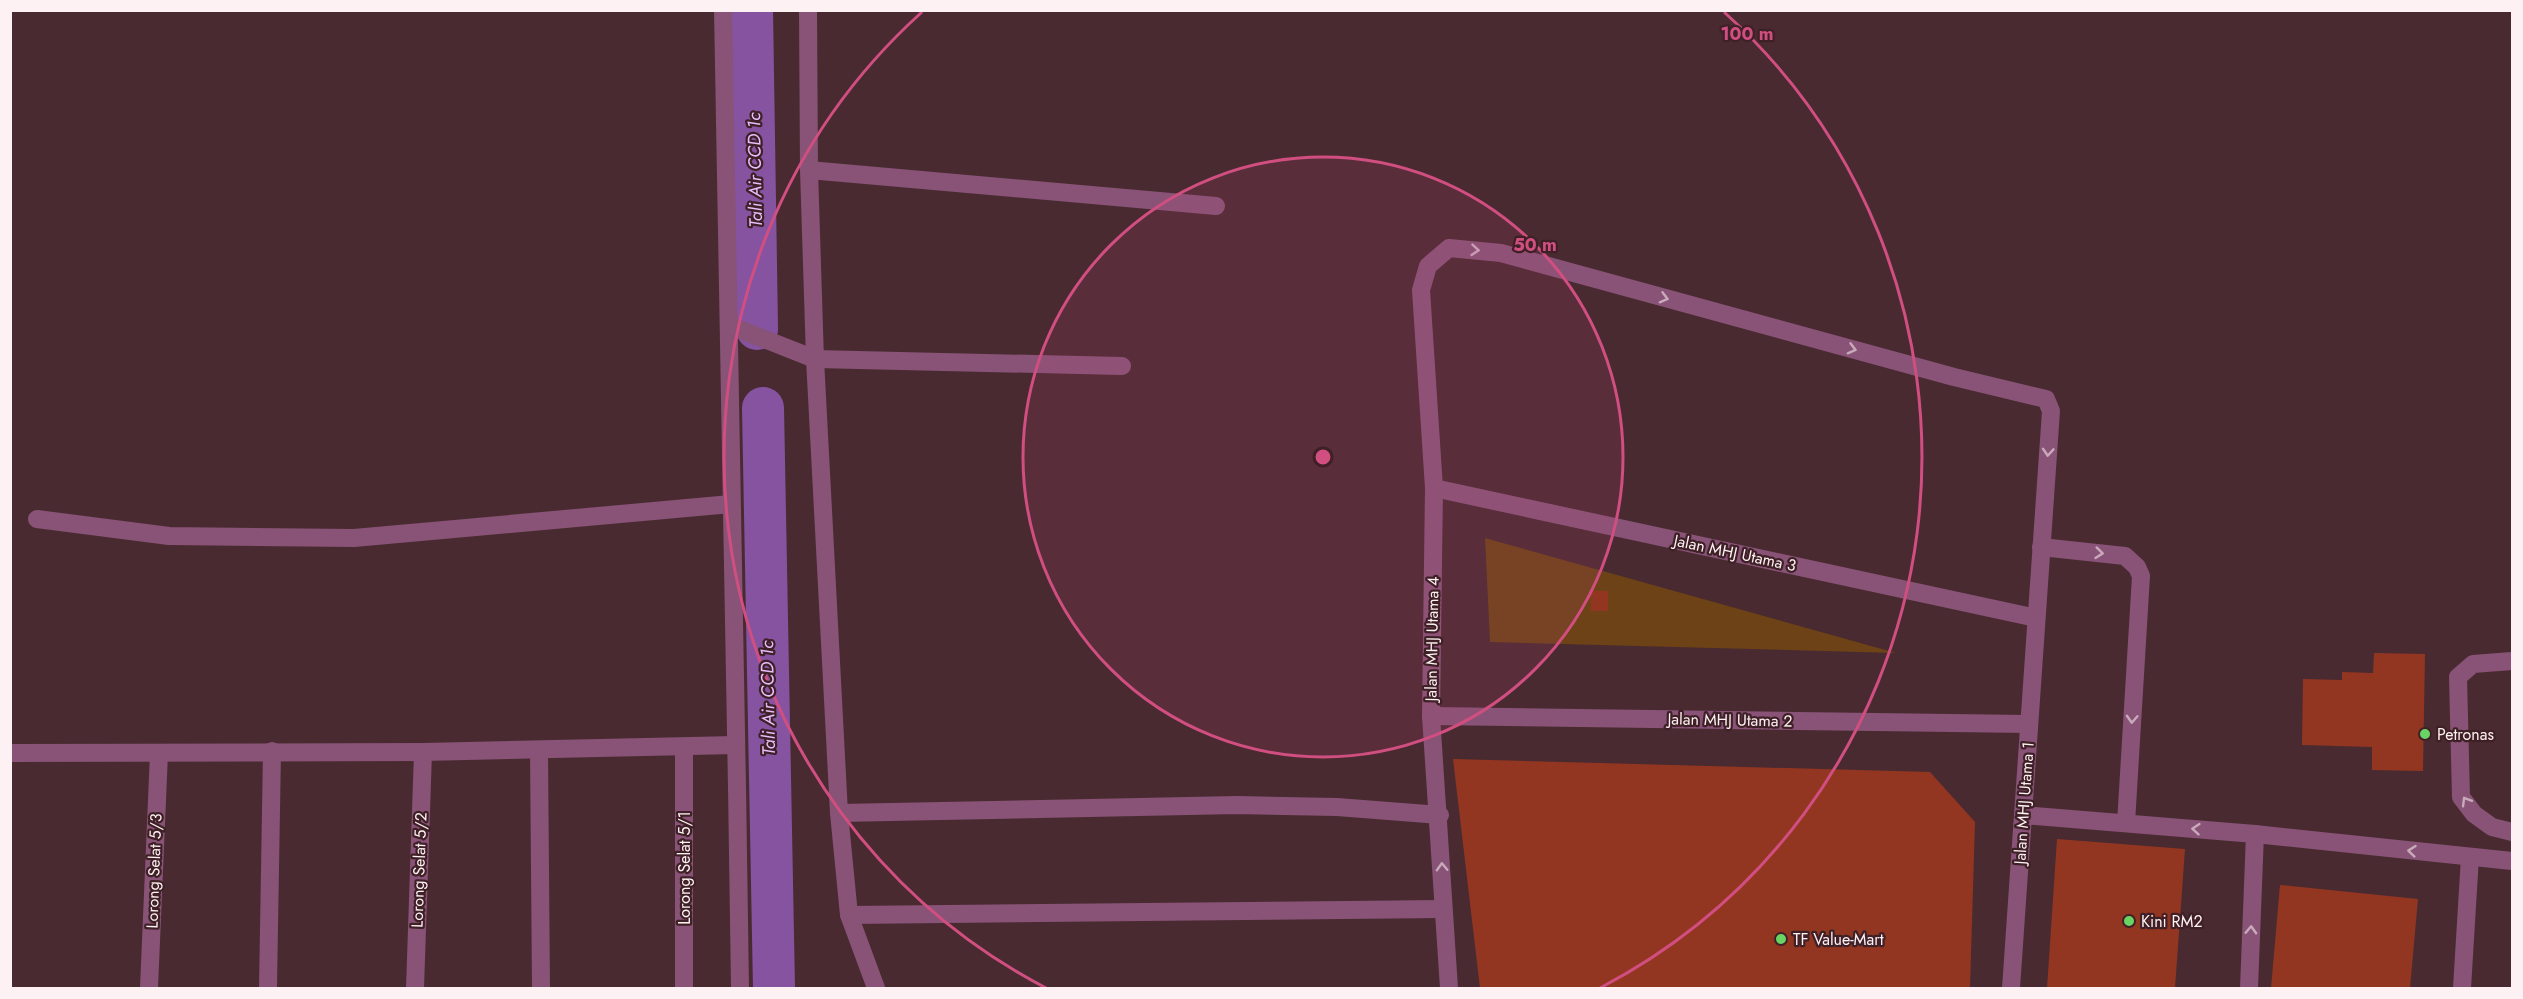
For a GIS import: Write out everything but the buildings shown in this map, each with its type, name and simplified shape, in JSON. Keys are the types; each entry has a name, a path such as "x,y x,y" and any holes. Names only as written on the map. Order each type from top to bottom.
{"street":[{"path":"723,10 731,326 731,504 740,988"},
{"path":"808,10 809,170 815,360 839,813 849,915 876,988"},
{"path":"809,170 1216,206"},
{"name":"Jalan MHJ Utama 1","path":"1421,290 1428,266 1449,248 1501,253 1954,377 2046,399 2051,411 2011,988"},
{"name":"Jalan MHJ Utama 4","path":"1421,290 1434,488 1431,716 1440,815 1443,909 1449,988"},
{"path":"731,326 815,360 1122,366"},
{"name":"Jalan MHJ Utama 3","path":"1434,488 2036,618"},
{"path":"37,519 169,536 354,538 731,504"},
{"path":"2041,547 2125,556 2138,567 2141,576 2126,823"},
{"path":"2512,661 2473,664 2458,677 2461,797 2474,814 2492,827 2512,832"},
{"name":"Jalan MHJ Utama 2","path":"1431,716 2029,724"},
{"path":"10,753 423,752 736,745"},
{"name":"Lorong Selat 5/1","path":"684,747 684,988"},
{"path":"539,750 541,988"},
{"path":"268,988 272,751"},
{"name":"Lorong Selat 5/2","path":"415,988 423,752"},
{"name":"Lorong Selat 5/3","path":"149,988 159,753"},
{"path":"839,813 1237,805 1337,807 1440,815"},
{"path":"2022,815 2255,834 2512,861"},
{"path":"2249,988 2255,834"},
{"path":"2462,988 2470,857"},
{"path":"849,915 1443,909"}],"shaded area":[{"path":"1485,538 1896,653 1490,642"}],"waterway":[{"name":"Tali Air CCD 1c","path":"752,10 757,329"},
{"name":"Tali Air CCD 1c","path":"763,408 774,988"}],"place":[{"name":"Petronas","path":"2425,734"},
{"name":"Kini RM2","path":"2129,921"},
{"name":"TF Value-Mart","path":"1781,939"}]}
